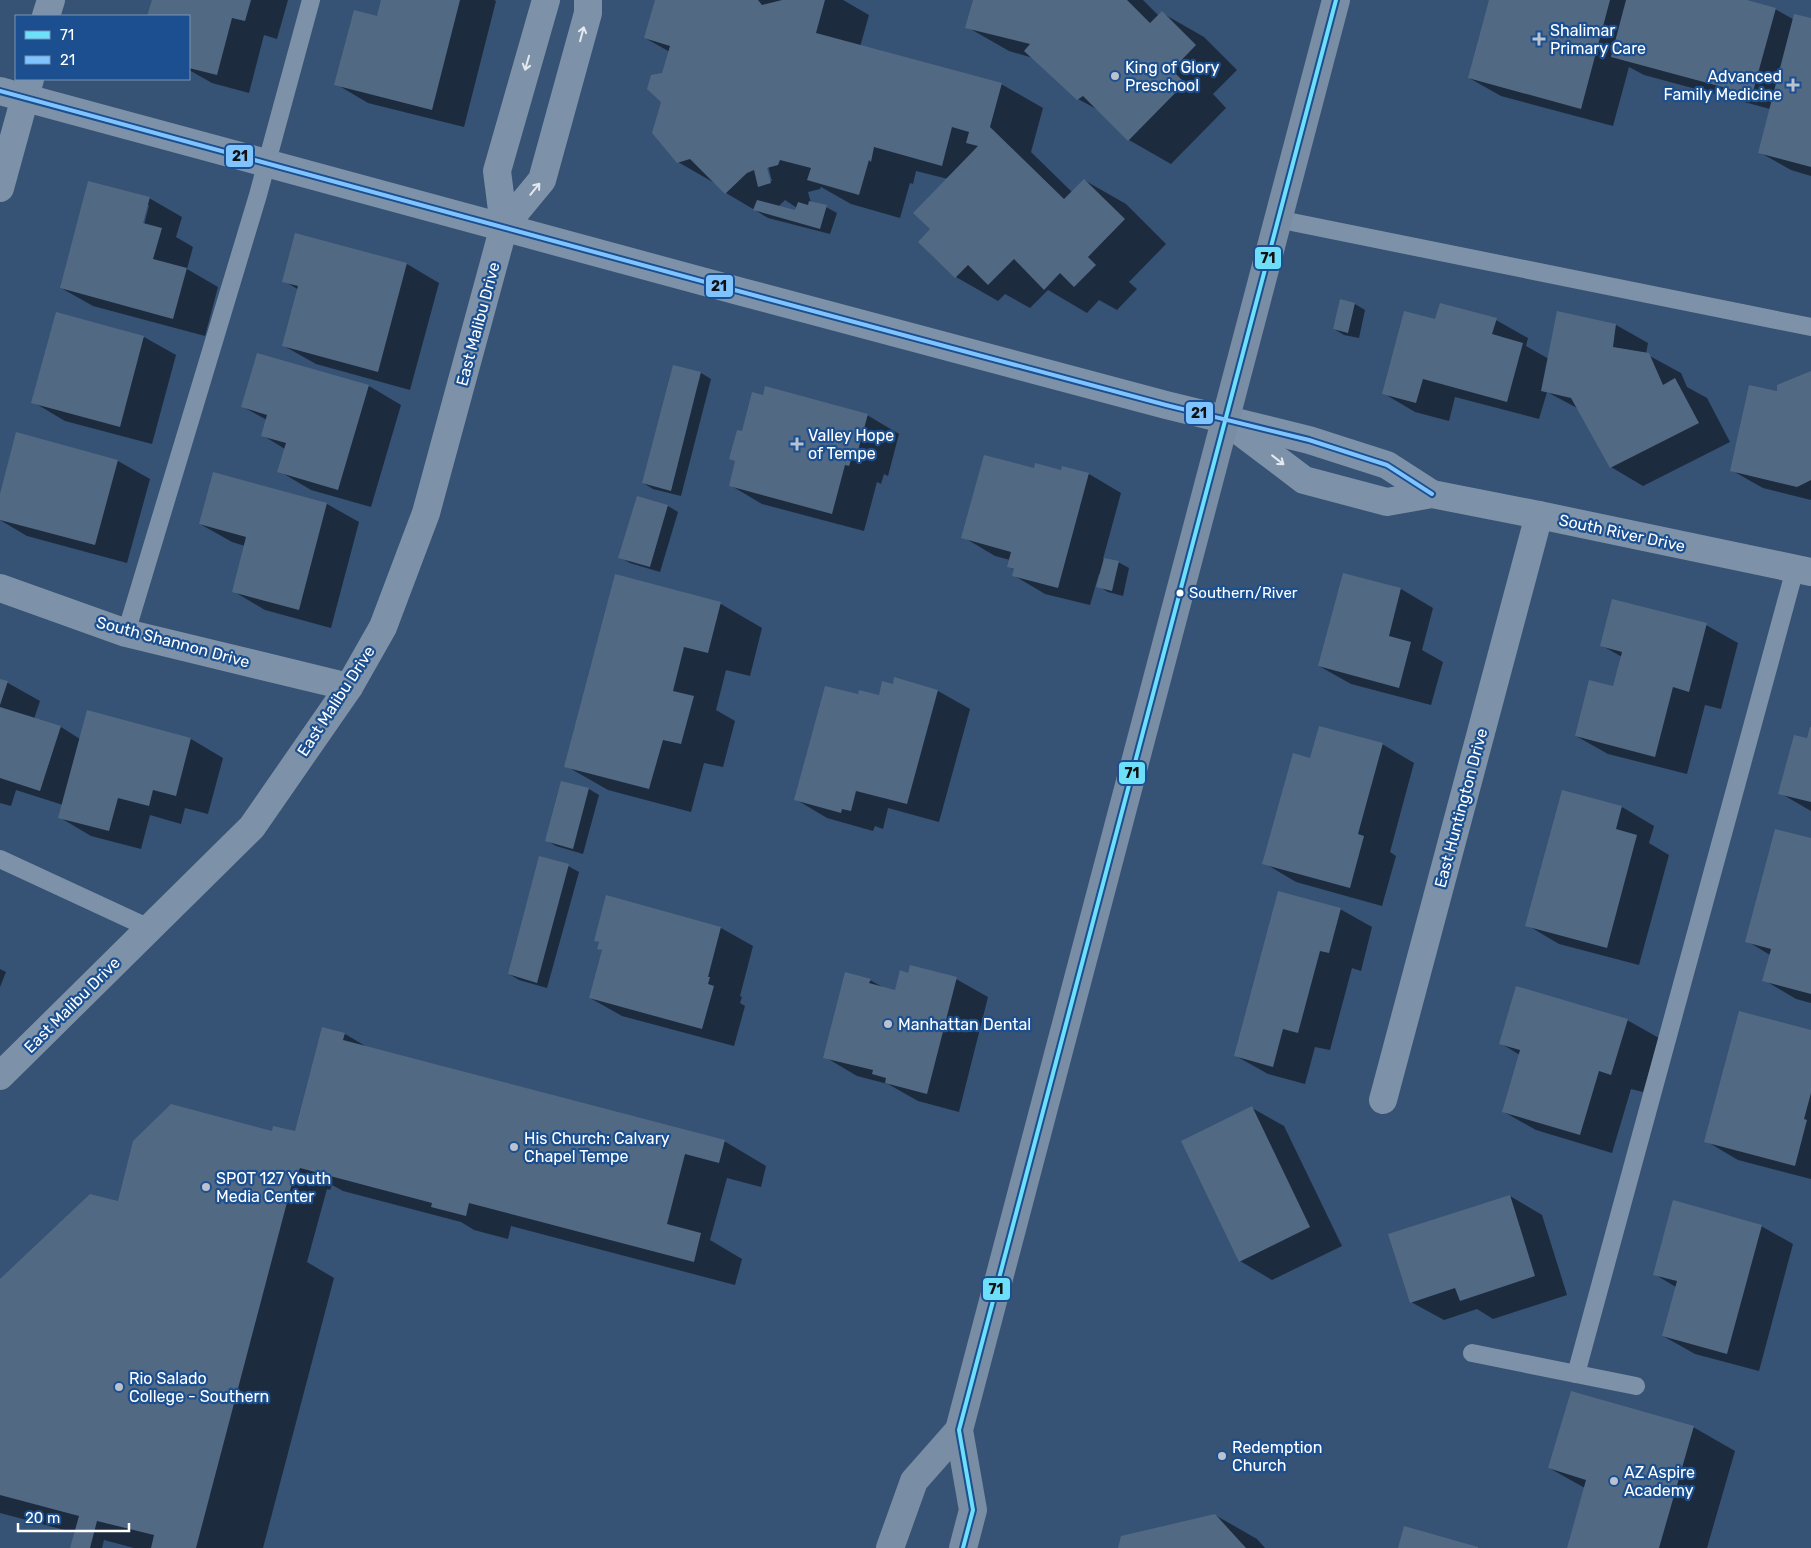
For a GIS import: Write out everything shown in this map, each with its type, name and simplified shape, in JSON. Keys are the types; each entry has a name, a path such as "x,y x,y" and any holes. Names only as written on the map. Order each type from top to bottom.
{"main road":[{"path":"963,1548 973,1510 959,1430 1336,0"},
{"path":"890,1548 914,1481 959,1430"},
{"path":"910,1548 914,1481"}],"street":[{"path":"46,15 51,0"},
{"name":"East Malibu Drive","path":"0,1076 252,827 349,687 383,627 426,512 504,226 497,171 546,0"},
{"name":"East Malibu Drive","path":"504,226 542,180 588,13 588,0"},
{"path":"0,188 18,89"},
{"name":"South River Drive","path":"18,89 267,163 723,287 1225,420 1309,440 1387,465 1432,494"},
{"name":"South River Drive","path":"1225,420 1304,480 1387,502 1432,494 1803,571"},
{"name":"East Huntington Drive","path":"1383,1100 1540,515"},
{"name":"South Shannon Drive","path":"0,588 126,632 349,687"}],"lane":[{"path":"126,632 267,163 311,0"},
{"path":"1277,219 1811,327"},
{"path":"1576,1374 1803,571"},
{"path":"0,859 149,928"},
{"path":"1472,1354 1636,1386"}],"building":[{"path":"152,0 251,0 245,21 232,18 217,75 190,68 190,15 147,15"},
{"path":"381,0 460,0 432,110 334,85 354,10 377,16"},
{"path":"655,0 758,0 762,5 782,0 825,0 816,33 1002,83 990,127 1064,199 1084,179 1125,219 1088,257 1096,265 1074,287 1060,273 1044,290 1014,259 988,285 968,265 955,278 918,242 930,229 913,213 978,146 966,143 969,132 952,127 942,166 874,147 871,162 869,160 859,195 807,180 811,168 780,160 778,165 767,168 771,183 758,187 754,170 747,173 725,194 690,159 677,163 652,133 661,102 647,89 651,75 662,73 670,46 644,38"},
{"name":"King of Glory Preschool","path":"973,0 1127,0 1150,23 1162,11 1196,45 1172,70 1185,83 1128,141 1083,96 1077,100 1024,51 1030,44 965,28"},
{"name":"Shalimar Primary Care","path":"1489,0 1610,0 1581,109 1468,78"},
{"path":"1626,0 1747,0 1776,8 1752,95 1611,57"},
{"name":"Advanced Family Medicine","path":"1794,14 1811,18 1811,167 1758,153"},
{"path":"88,181 150,197 143,223 162,228 153,259 187,268 173,319 60,288"},
{"path":"757,200 795,210 798,202 808,205 809,201 827,205 820,229 753,210"},
{"path":"295,233 407,263 378,372 282,346 298,286 282,282"},
{"path":"1340,299 1355,303 1348,333 1333,329"},
{"path":"1440,303 1497,318 1492,334 1523,343 1507,402 1423,379 1416,403 1382,394 1404,311 1435,319"},
{"path":"1557,311 1616,324 1613,347 1649,353 1663,385 1675,378 1699,423 1610,468 1571,398 1541,391"},
{"path":"56,312 144,336 120,427 31,403"},
{"path":"257,353 369,385 338,490 277,472 286,443 261,436 267,415 241,407"},
{"path":"673,365 701,372 671,491 642,483"},
{"path":"1811,371 1811,480 1797,487 1730,471 1749,385 1777,391 1777,385"},
{"name":"Valley Hope of Tempe","path":"765,386 868,414 856,458 852,457 849,466 845,465 832,514 729,486 735,461 729,459 737,430 742,431 752,392 763,395"},
{"path":"16,432 118,460 95,545 0,520 0,494"},
{"path":"984,455 1034,468 1035,463 1061,470 1062,466 1089,473 1058,588 1012,576 1014,569 1007,567 1011,552 961,538"},
{"path":"213,472 327,503 299,610 232,592 246,537 199,524"},
{"path":"637,496 668,505 650,567 618,558"},
{"path":"1104,558 1119,561 1112,591 1096,587"},
{"path":"1343,573 1401,588 1389,636 1411,642 1399,688 1318,666"},
{"path":"615,574 721,602 708,653 684,647 673,691 694,696 681,744 663,740 649,789 564,767"},
{"path":"1612,599 1707,623 1689,692 1673,687 1655,757 1575,736 1589,680 1613,686 1622,652 1600,646"},
{"path":"894,677 938,690 907,804 856,791 851,811 842,809 841,813 794,800 825,686 858,694 859,690 879,695 882,681 893,684"},
{"path":"0,679 8,681 0,705"},
{"path":"0,707 61,726 40,791 0,778"},
{"path":"87,710 191,738 176,796 153,790 149,806 118,798 109,831 58,818"},
{"path":"1319,726 1383,743 1358,834 1364,836 1350,888 1262,864 1293,753 1310,758"},
{"path":"1810,727 1811,802 1778,794 1794,735 1807,738"},
{"path":"561,781 589,788 573,849 545,841"},
{"path":"1562,790 1622,806 1616,829 1637,835 1607,948 1525,926"},
{"path":"1775,829 1811,838 1811,994 1762,981 1771,949 1745,942"},
{"path":"539,856 569,864 537,983 508,974"},
{"path":"1278,891 1341,908 1329,953 1320,951 1298,1033 1283,1029 1273,1067 1234,1056"},
{"path":"606,895 721,927 708,977 710,977 708,984 714,986 702,1029 589,998 602,950 597,949 599,942 594,941"},
{"name":"Manhattan Dental","path":"910,965 957,977 927,1094 885,1083 886,1078 872,1074 873,1070 823,1058 845,972 871,979 869,983 895,990 900,970 908,973"},
{"path":"1516,986 1628,1019 1611,1075 1599,1071 1580,1135 1502,1112 1520,1050 1499,1044"},
{"path":"1739,1011 1811,1030 1811,1093 1804,1119 1807,1120 1795,1166 1704,1142"},
{"path":"322,1027 345,1033 343,1040 725,1140 719,1163 685,1154 667,1224 701,1233 694,1262 469,1203 466,1216 431,1207 432,1203 300,1168 298,1173 295,1172 196,1548 151,1548 154,1535 97,1521 90,1548 70,1548 79,1516 0,1495 0,1279 90,1194 118,1201 133,1141 171,1104 272,1131 273,1126 295,1131"},
{"path":"1252,1106 1310,1227 1239,1262 1181,1141"},
{"path":"1510,1195 1535,1276 1460,1301 1455,1288 1410,1303 1388,1234"},
{"path":"1673,1200 1762,1225 1727,1354 1662,1336 1677,1281 1653,1275"},
{"path":"1571,1391 1694,1426 1659,1548 1567,1548 1586,1480 1548,1468"},
{"path":"1215,1514 1246,1548 1118,1548 1121,1536"},
{"path":"1404,1526 1478,1547 1478,1548 1398,1548"}],"transit line":[{"name":"71","path":"963,1548 973,1510 959,1430 1336,0"},
{"name":"21","path":"0,91 742,292 1166,405 1309,440 1387,465 1432,494"}],"place":[{"name":"Shalimar Primary Care","path":"1539,39"},
{"name":"King of Glory Preschool","path":"1115,76"},
{"name":"Advanced Family Medicine","path":"1793,85"},
{"name":"Valley Hope of Tempe","path":"797,444"},
{"name":"Southern/River","path":"1180,593"},
{"name":"Manhattan Dental","path":"888,1024"},
{"name":"His Church: Calvary Chapel Tempe","path":"514,1147"},
{"name":"SPOT 127 Youth Media Center","path":"206,1187"},
{"name":"Rio Salado College - Southern","path":"119,1387"},
{"name":"Redemption Church","path":"1222,1456"},
{"name":"AZ Aspire Academy","path":"1614,1481"}]}
